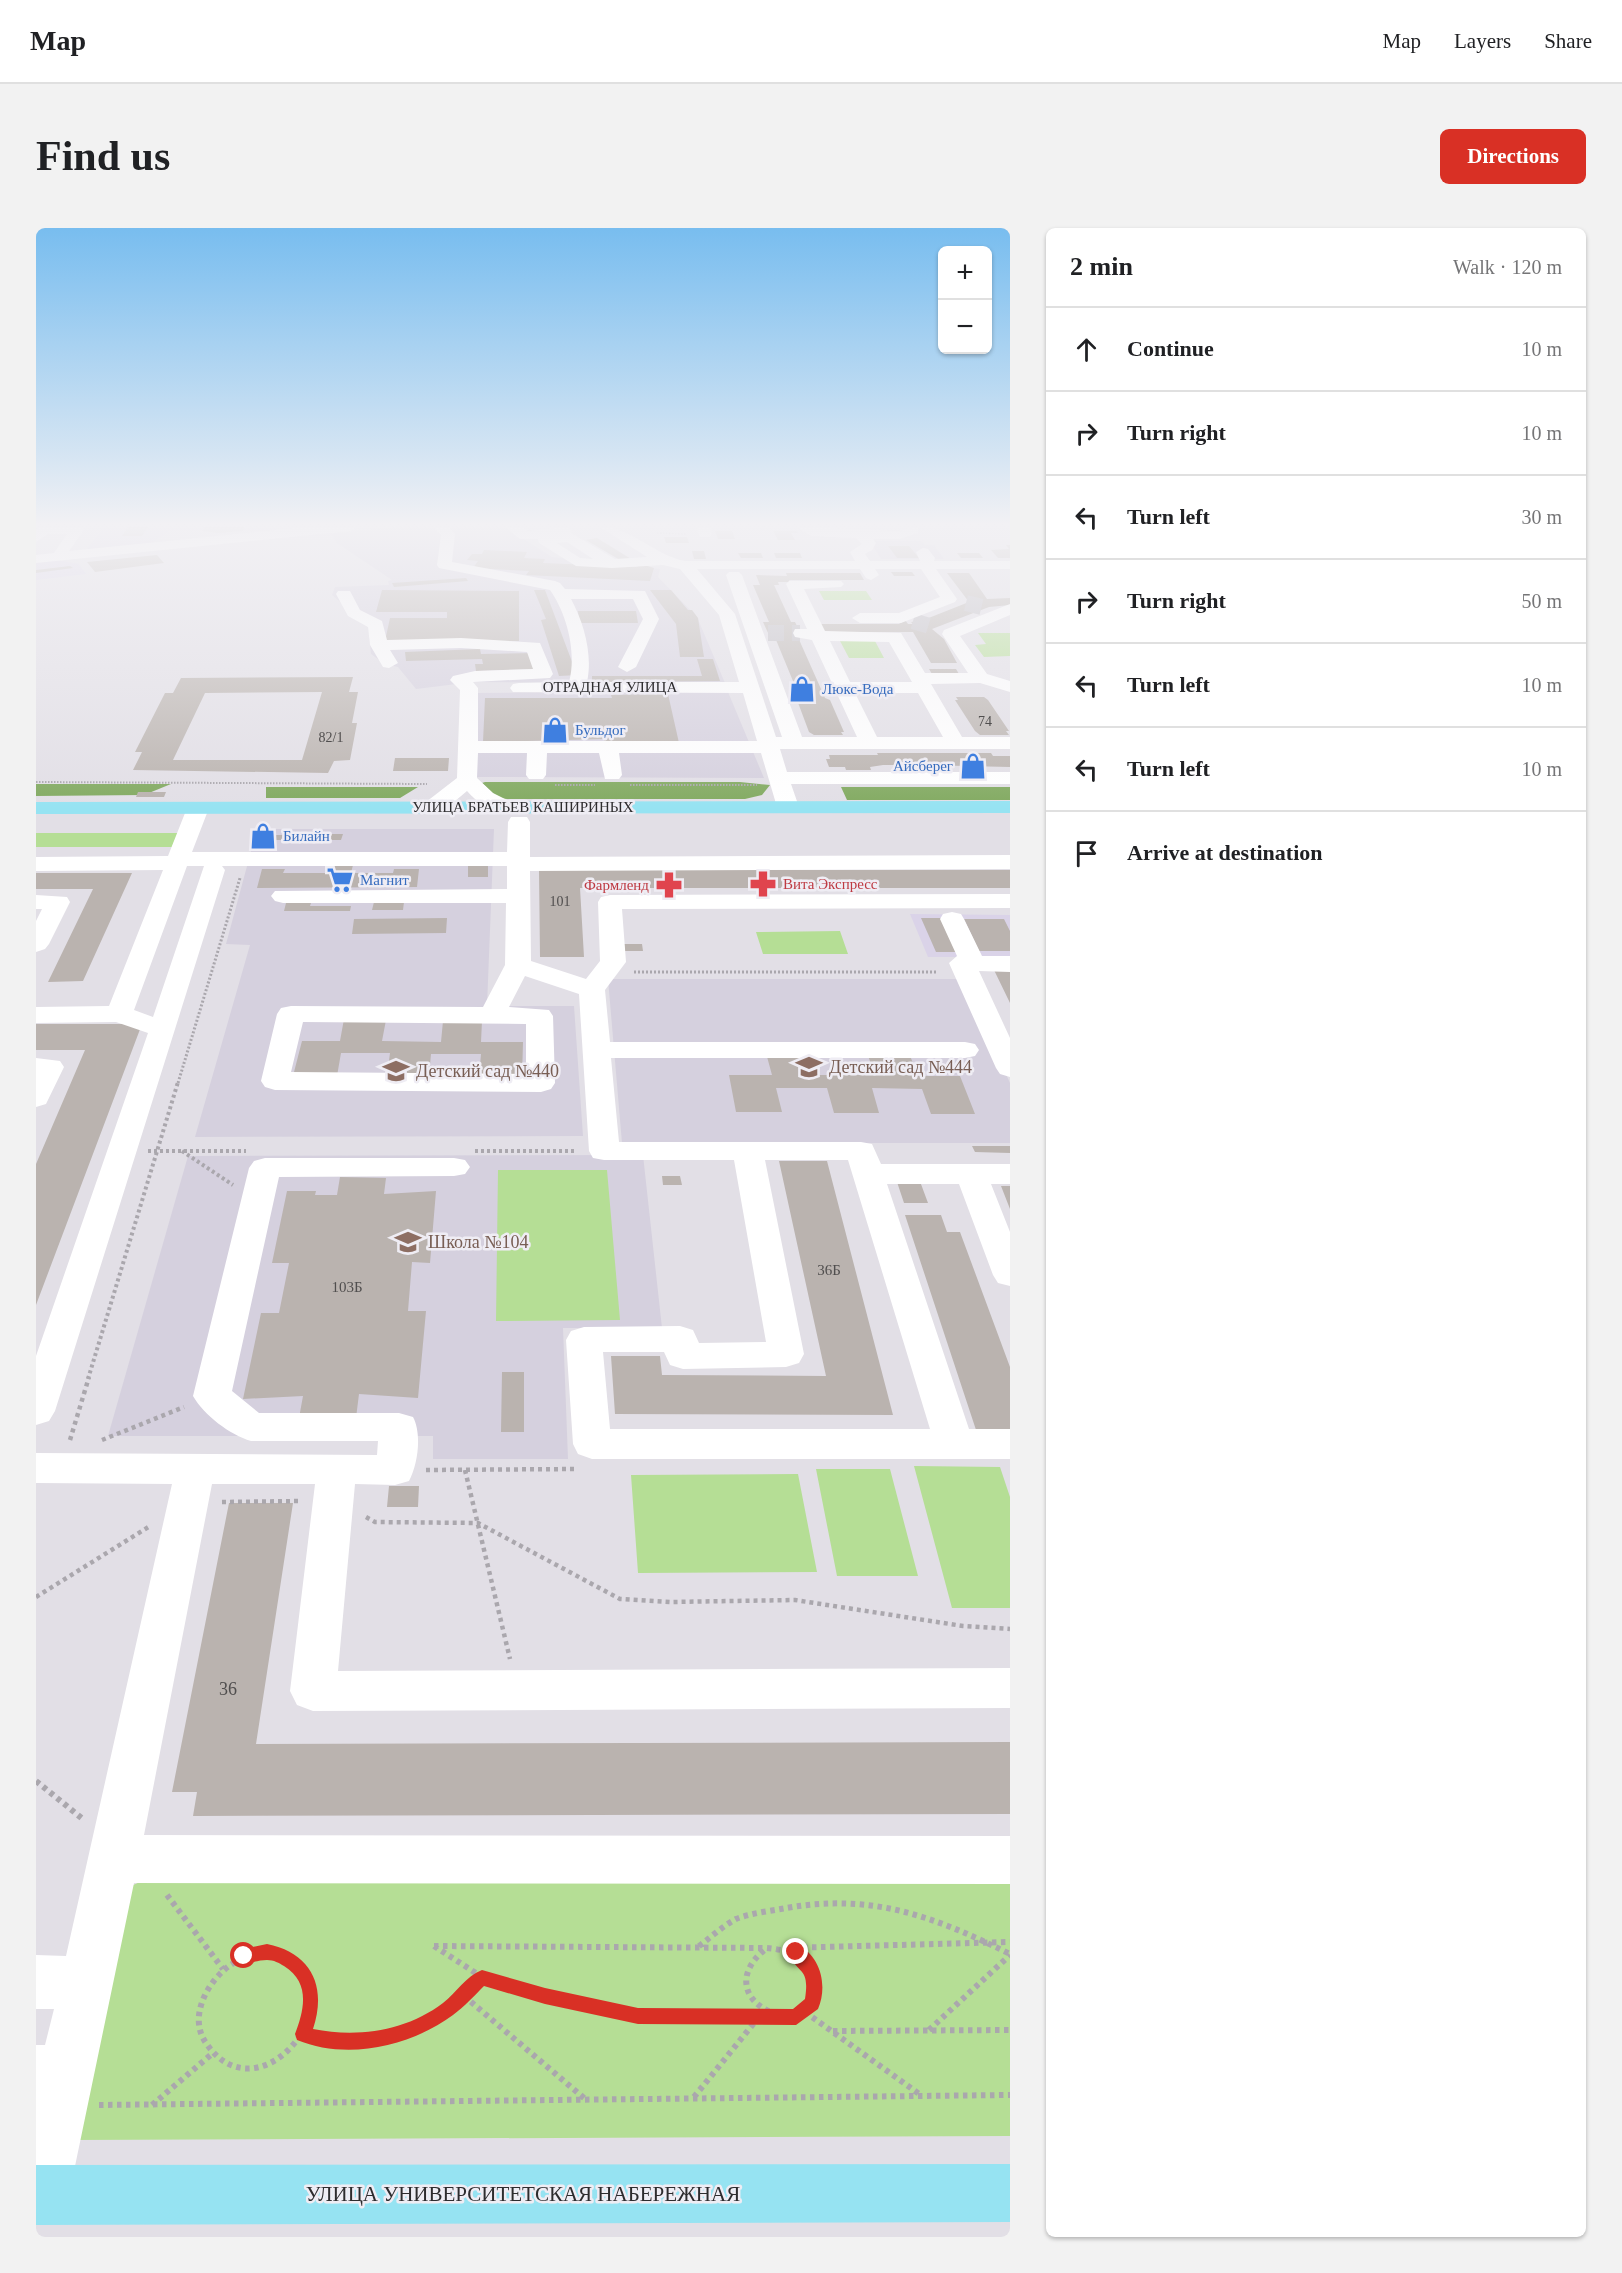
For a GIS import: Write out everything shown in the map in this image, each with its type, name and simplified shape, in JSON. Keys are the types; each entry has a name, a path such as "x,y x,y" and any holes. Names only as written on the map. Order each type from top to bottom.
{"main road":[{"name":"УЛИЦА БРАТЬЕВ КАШИРИНЫХ","path":"36,822 434,807 516,839 788,807 1010,807"},
{"name":"УЛИЦА БРАТЬЕВ КАШИРИНЫХ","path":"36,808 195,815 516,839 1010,821"},
{"name":"УЛИЦА УНИВЕРСИТЕТСКАЯ НАБЕРЕЖНАЯ","path":"37,2194 1010,2193"}],"street":[{"path":"368,621 376,625 379,645 388,663 409,667"},
{"path":"572,621 576,632 581,677 577,687"},
{"path":"615,668 650,621"},
{"path":"730,621 788,807"},
{"path":"756,621 762,633 777,693 794,743"},
{"path":"811,621 870,743"},
{"path":"977,621 950,634 996,683 1010,703"},
{"path":"936,627 954,632"},
{"path":"735,633 762,633"},
{"path":"800,633 819,636 895,636 956,743"},
{"path":"379,645 461,644 534,648 544,674 475,675 464,684"},
{"path":"443,666 454,666 464,684 467,779 485,798 516,839 518,965 492,1015"},
{"path":"580,668 647,667"},
{"path":"844,687 922,683 996,683"},
{"name":"ОТРАДНАЯ УЛИЦА","path":"464,684 752,690 777,693"},
{"path":"467,747 503,756 537,747 562,756 608,747 649,756 714,756 769,745 794,743 1010,743"},
{"path":"536,775 537,747"},
{"path":"608,747 612,775"},
{"path":"779,778 1010,778"},
{"path":"434,807 448,798 467,779"},
{"path":"119,1014 195,815"},
{"path":"36,864 246,859 516,839"},
{"path":"367,841 516,839 1010,862"},
{"path":"36,1411 163,1029 213,870"},
{"path":"284,896 516,896"},
{"path":"954,1444 861,1151 604,1151 596,1050 599,981 613,962 610,902 1010,901"},
{"path":"36,902 58,902 36,944"},
{"path":"952,919 969,968 1010,1068"},
{"path":"969,968 1010,964"},
{"path":"518,965 599,981"},
{"path":"36,1015 119,1014 163,1029"},
{"path":"291,1014 492,1015 539,1016 541,1083 275,1081 291,1014"},
{"path":"596,1050 965,1050"},
{"path":"36,1067 50,1067 36,1098"},
{"path":"748,1151 786,1354 683,1356 680,1339 584,1340 592,1444 1010,1444"},
{"path":"49,1468 192,1485 335,1485 395,1470 399,1427 251,1427 212,1396 266,1168 454,1167"},
{"path":"868,1174 1010,1174"},
{"path":"971,1174 1010,1275"},
{"path":"37,2194 53,2084 60,1982 123,1854 192,1485"},
{"path":"335,1485 313,1691 1010,1688"},
{"path":"123,1854 1010,1860"}],"path":[{"path":"36,782 255,782"},
{"path":"49,1468 246,859"},
{"path":"599,981 969,968"},
{"path":"181,1151 258,1201"},
{"path":"49,1468 108,1436 212,1396"},
{"path":"395,1470 588,1469"},
{"path":"465,1470 517,1690"},
{"path":"36,1597 192,1485 335,1485 375,1522 478,1523 620,1599 670,1602 795,1600 963,1626 1010,1629"},
{"path":"36,1781 123,1854 223,1969"},
{"path":"699,1946 736,1920 810,1904 851,1902 885,1904 929,1917 1010,1954 928,2031"},
{"path":"786,1948 805,1960 816,1982 813,2004 796,2017 638,2016 545,1996 482,1977 434,1946 786,1948 1010,1942"},
{"path":"767,1948 756,1953 749,1963 746,1975 747,1988 753,2001 774,2017"},
{"path":"267,1952 279,1954 298,1966 305,1975 312,1997 312,2010 303,2034 286,2054 263,2066 238,2068 227,2064 213,2053 204,2038 200,2014 207,1989 223,1969 244,1956 267,1952"},
{"path":"303,2034 332,2041 375,2040 414,2030 464,1996 482,1977"},
{"path":"464,1996 585,2098"},
{"path":"805,2012 922,2096"},
{"path":"694,2097 758,2017"},
{"path":"833,2031 1010,2030"},
{"path":"152,2105 213,2053"},
{"path":"53,2084 152,2105 585,2098 1010,2095"}],"shaded area":[{"path":"363,621 699,621 725,683 473,682 416,689 398,667 385,664 371,654 368,625"},
{"path":"728,692 764,778 475,777 476,693"},
{"name":"Детский сад №440","path":"257,829 494,829 487,1006 574,1006 583,1136 195,1137 250,945 226,944"},
{"path":"910,914 1010,915 1010,957 928,957"},
{"name":"Детский сад №444","path":"608,979 963,979 1010,1083 1010,1143 622,1143"},
{"name":"Школа №104","path":"643,1155 662,1328 563,1328 568,1459 433,1459 433,1436 108,1436 188,1156"}],"green space":[{"path":"978,633 1010,633 1010,656 984,657 975,645 986,644"},
{"path":"840,641 875,641 884,658 849,658"},
{"path":"740,782 770,785 762,795 745,799 507,799 498,798 482,783"},
{"path":"36,784 171,784 144,795 36,796"},
{"path":"266,787 418,787 400,798 266,798"},
{"path":"841,787 1010,787 1010,800 847,800"},
{"path":"36,833 178,833 172,847 36,847"},
{"path":"840,931 848,954 763,954 756,932"},
{"path":"498,1170 607,1170 620,1320 496,1321"},
{"path":"914,1466 1000,1467 1010,1497 1010,1608 952,1608"},
{"path":"816,1469 890,1469 918,1576 837,1576"},
{"path":"798,1474 817,1572 638,1573 631,1475"},
{"path":"1010,1870 1010,2136 67,2140 129,1887 142,1881"}],"building":[{"path":"389,621 519,621 519,641 385,641"},
{"path":"541,621 557,621 577,675 559,676"},
{"path":"579,621 638,621 638,623 579,623"},
{"path":"674,621 698,621 704,657 680,657 676,624"},
{"path":"906,621 908,624 913,624 911,622 953,621 932,629 944,639 957,663 931,663 913,632 822,632 819,624 899,624"},
{"path":"763,622 795,622 799,630 797,635 825,698 830,700 844,732 841,732 843,735 814,735 809,732 797,700 800,698 774,635 769,635"},
{"path":"480,649 481,654 534,653 538,669 476,671 475,664 483,664 482,659 406,661 405,652"},
{"path":"697,659 713,659 720,681 592,682 592,676 702,676"},
{"path":"929,669 956,669 959,674 932,674"},
{"path":"353,677 349,692 358,692 352,723 357,723 350,760 334,761 328,773 133,770 142,752 135,752 165,693 173,693 181,678","holes":["322,692 302,760 173,760 205,693"]},
{"path":"668,694 679,743 604,743 604,739 483,742 485,698 612,698 611,695"},
{"path":"956,697 984,697 1009,731 1006,731 1009,735 980,735 955,700 958,700"},
{"path":"877,753 991,753 993,756 1010,756 1010,767 922,765 923,768 899,768 898,765 883,765 870,767 871,770 846,770 845,767 829,767 826,759 830,759 829,755 878,755"},
{"path":"395,758 449,758 448,771 393,771"},
{"path":"138,792 166,792 164,797 136,797"},
{"path":"288,834 343,834 341,840 286,840"},
{"path":"260,835 283,835 281,840 258,840"},
{"path":"328,865 353,865 351,873 393,873 394,869 419,869 417,887 257,888 262,869 285,869 283,873 327,873"},
{"path":"468,866 488,866 488,877 468,877"},
{"path":"539,870 1010,870 1010,888 580,888 584,957 540,957"},
{"path":"36,873 132,873 83,981 48,982 93,889 36,889"},
{"path":"374,902 404,902 403,910 372,910"},
{"path":"286,903 311,903 310,906 351,906 350,911 284,911"},
{"path":"447,918 446,933 352,934 354,919"},
{"path":"921,918 942,918 957,952 936,952"},
{"path":"964,919 1004,919 1010,931 1010,951 979,951"},
{"path":"624,944 642,944 643,951 625,951"},
{"path":"994,970 1010,970 1010,1003"},
{"path":"344,1019 386,1020 382,1041 441,1042 443,1021 482,1021 481,1042 523,1042 522,1077 479,1077 481,1054 431,1054 429,1076 387,1076 390,1053 341,1053 337,1076 293,1076 302,1041 340,1041"},
{"path":"36,1024 142,1024 36,1305 36,1164 85,1050 36,1050"},
{"path":"766,1053 808,1053 814,1075 875,1075 867,1053 909,1053 918,1076 960,1076 975,1114 931,1114 922,1089 872,1088 879,1113 834,1113 827,1088 776,1088 782,1112 736,1112 729,1075 772,1075"},
{"path":"972,1146 1010,1146 1010,1153 975,1152"},
{"path":"779,1161 827,1161 893,1415 615,1414 611,1356 660,1356 662,1375 826,1376"},
{"path":"662,1176 680,1176 682,1185 663,1185"},
{"path":"895,1176 918,1176 928,1203 904,1203"},
{"path":"340,1177 386,1178 384,1194 436,1191 430,1263 412,1262 408,1311 426,1311 418,1398 359,1394 356,1418 299,1418 303,1396 243,1399 261,1313 279,1313 289,1263 272,1263 287,1191 316,1191 315,1195 337,1195"},
{"path":"1001,1186 1010,1186 1010,1209"},
{"path":"905,1215 941,1215 947,1232 960,1232 1010,1367 1010,1438 979,1439"},
{"path":"502,1372 524,1372 524,1432 501,1432"},
{"path":"389,1486 419,1486 418,1507 387,1507"},
{"path":"229,1503 293,1503 256,1744 1010,1742 1010,1814 193,1816 197,1792 172,1792"}],"tunnel":[{"path":"913,621 936,628"},
{"path":"768,633 800,633"}],"place":[{"name":"Люкс-Вода","path":"802,689"},
{"name":"Бульдог","path":"555,730"},
{"name":"Айсберег","path":"973,766"},
{"name":"Билайн","path":"263,836"},
{"name":"Магнит","path":"340,880"},
{"name":"Вита Экспресс","path":"763,884"},
{"name":"Фармленд","path":"669,885"},
{"name":"Детский сад №444","path":"809,1067"},
{"name":"Детский сад №440","path":"396,1071"},
{"name":"Школа №104","path":"408,1242"}],"route":[{"path":"244,1956 267,1952 279,1954 298,1966 305,1975 312,1997 312,2010 303,2034 332,2041 375,2040 414,2030 448,2009 482,1977 545,1996 638,2016 785,2019 796,2017 813,2004 816,1993 816,1982 812,1970 796,1952"}]}
